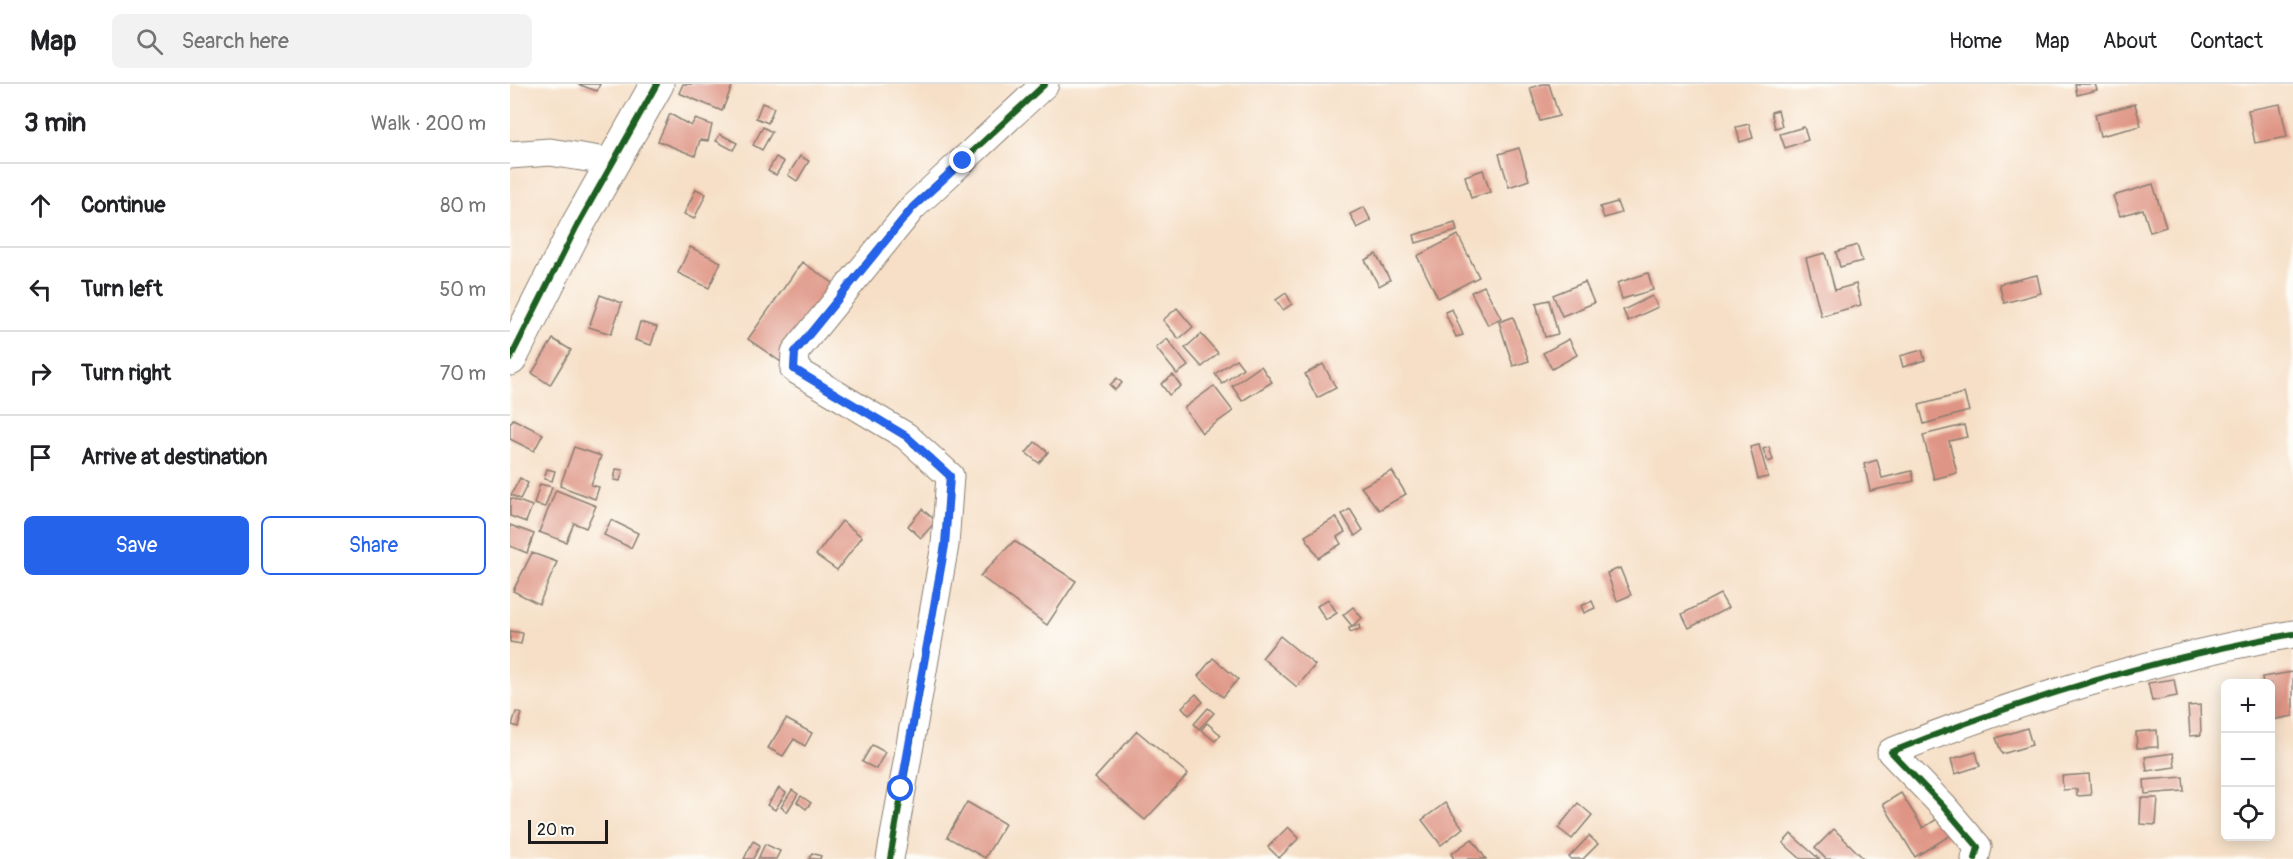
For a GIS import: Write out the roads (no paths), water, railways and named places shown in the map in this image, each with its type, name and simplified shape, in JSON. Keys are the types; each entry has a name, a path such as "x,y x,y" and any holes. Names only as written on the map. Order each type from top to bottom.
{"street":[{"path":"510,359 577,226 657,84"},
{"path":"890,859 945,545 950,476 906,436 794,369 795,352 913,207 1046,84"},
{"path":"510,155 550,152 613,162"},
{"path":"1975,859 1978,847 1943,806 1891,752 1940,732 2083,685 2239,644 2293,634"}]}
